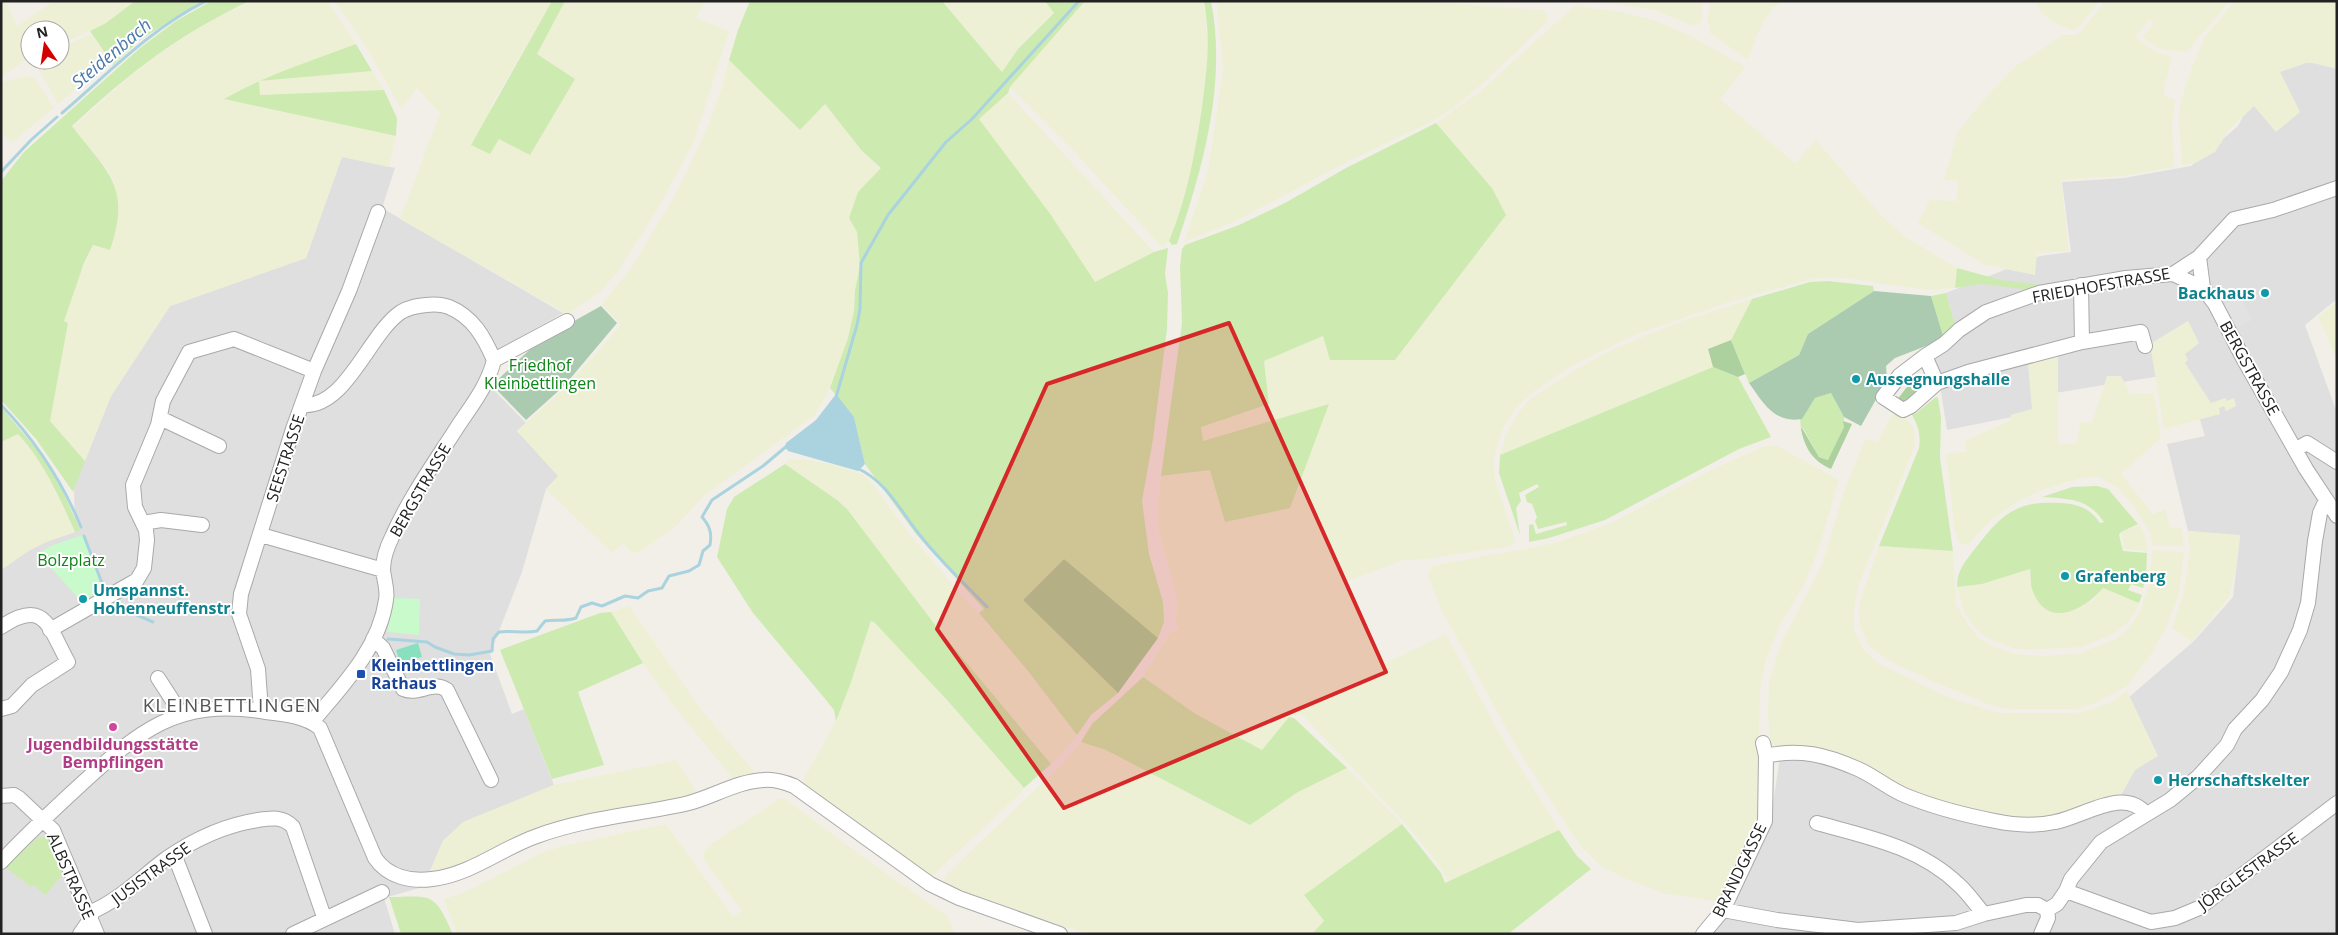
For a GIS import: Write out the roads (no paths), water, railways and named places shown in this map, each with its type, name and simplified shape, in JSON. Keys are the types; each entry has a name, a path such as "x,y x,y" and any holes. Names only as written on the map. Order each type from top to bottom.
{"street":[{"name":"FRIEDHOFSTRASSE","path":"2145,346 2141,332 2082,342 1968,372 1937,383 1911,406 1903,410 1884,398 1900,375 1986,312 2039,293 2081,285 2173,274 2199,257 2234,219 2273,210 2337,188"},
{"name":"SEESTRASSE","path":"261,711 260,681 241,623 239,604 281,466 308,387 349,291 378,212"},
{"path":"2199,257 2202,288"},
{"name":"BERGSTRASSE","path":"2173,274 2202,288 2215,304 2295,450 2336,515"},
{"path":"2081,285 2082,342"},
{"path":"302,405 309,406 339,389 390,322 401,312 417,305 444,305 464,314 478,329 494,360 567,321"},
{"path":"50,630 137,580 142,574 147,540 143,523 135,507 133,485 160,418 163,401 186,355 201,348 234,339 314,372"},
{"path":"1925,356 1937,383"},
{"name":"BERGSTRASSE","path":"312,722 358,667 373,639 386,600 383,570 385,556 401,519 487,381 494,360"},
{"path":"308,387 327,397"},
{"path":"160,418 219,446"},
{"path":"2295,450 2307,443 2337,462"},
{"path":"2047,910 2057,904 2066,891 2071,879 2101,842 2177,796 2198,777 2227,745 2235,729 2262,700 2281,672 2300,630 2308,603 2320,513 2326,500"},
{"path":"143,523 161,520 202,525"},
{"path":"261,535 383,570"},
{"path":"1,627 13,619 32,614 40,616 68,662 32,685 12,706 1,709"},
{"path":"373,639 383,648 403,689 414,691 435,686 447,690 491,780"},
{"path":"158,678 182,715"},
{"path":"1,862 43,820 133,738 159,724 182,715 226,708 261,711 312,722 320,728 371,850 380,866 403,878 425,880 445,877 469,868 523,841 550,831 598,818 686,804 762,780 777,780 800,790 930,884 959,898 1060,934"},
{"name":"BRANDGASSE","path":"1704,934 1723,910 1765,821 1764,749 1782,752 1812,752 1858,769 1903,794 1950,811 1996,822 2018,824 2056,822 2123,802 2133,802 2146,814"},
{"name":"ALBSTRASSE","path":"1,796 14,795 19,798 53,830 97,934"},
{"name":"JÖRGLESTRASSE","path":"2066,891 2154,928 2199,908 2337,803"},
{"name":"JUSISTRASSE","path":"90,916 118,898 174,854 217,830 251,821 282,819 293,827 324,918"},
{"path":"1817,823 1894,844 1925,859 1959,885 1984,914"},
{"path":"174,854 205,934"},
{"path":"293,934 382,892"},
{"path":"1723,910 1777,920 1858,930 1953,929 1984,914 2026,904 2038,905 2047,910"},
{"path":"2040,934 2048,918 2047,910"},
{"path":"80,934 90,916"}],"water":[{"path":"836,394 854,417 865,464 858,471 788,451 785,447 786,443 816,420"}],"waterway":[{"name":"Steidenbach","path":"62,113 148,38 206,1"},
{"path":"836,397 860,309 861,263 888,215 946,142 972,119 1079,1"},
{"name":"Steidenbach","path":"1,172 31,140 57,117"},
{"path":"1,405 26,433 47,462 74,510 81,527"},
{"path":"388,639 427,642 454,654 469,655 492,651 493,639 499,632 537,631 545,621 576,618 581,607 592,603 602,606 625,596 638,598 648,591 662,588 669,576 689,571 699,565 703,551 710,545 710,530 702,517 712,500 763,466 788,445"},
{"path":"857,468 885,488 935,553 987,607"},
{"path":"84,536 105,591"},
{"path":"110,599 130,612 153,622"}],"place":[{"name":"Backhaus","path":"2265,293"},
{"name":"Aussegnungshalle","path":"1856,379"},
{"name":"Grafenberg","path":"2065,576"},
{"name":"Umspannst. Hohenneuffenstr.","path":"83,599"},
{"name":"Kleinbettlingen Rathaus","path":"361,674"},
{"name":"Jugendbildungsstätte Bempflingen","path":"113,727"},
{"name":"Herrschaftskelter","path":"2158,780"}],"district":[{"name":"KLEINBETTLINGEN","path":"232,705"}],"park label":[{"name":"Friedhof Kleinbettlingen","path":"540,374"},
{"name":"Bolzplatz","path":"71,560"}]}
